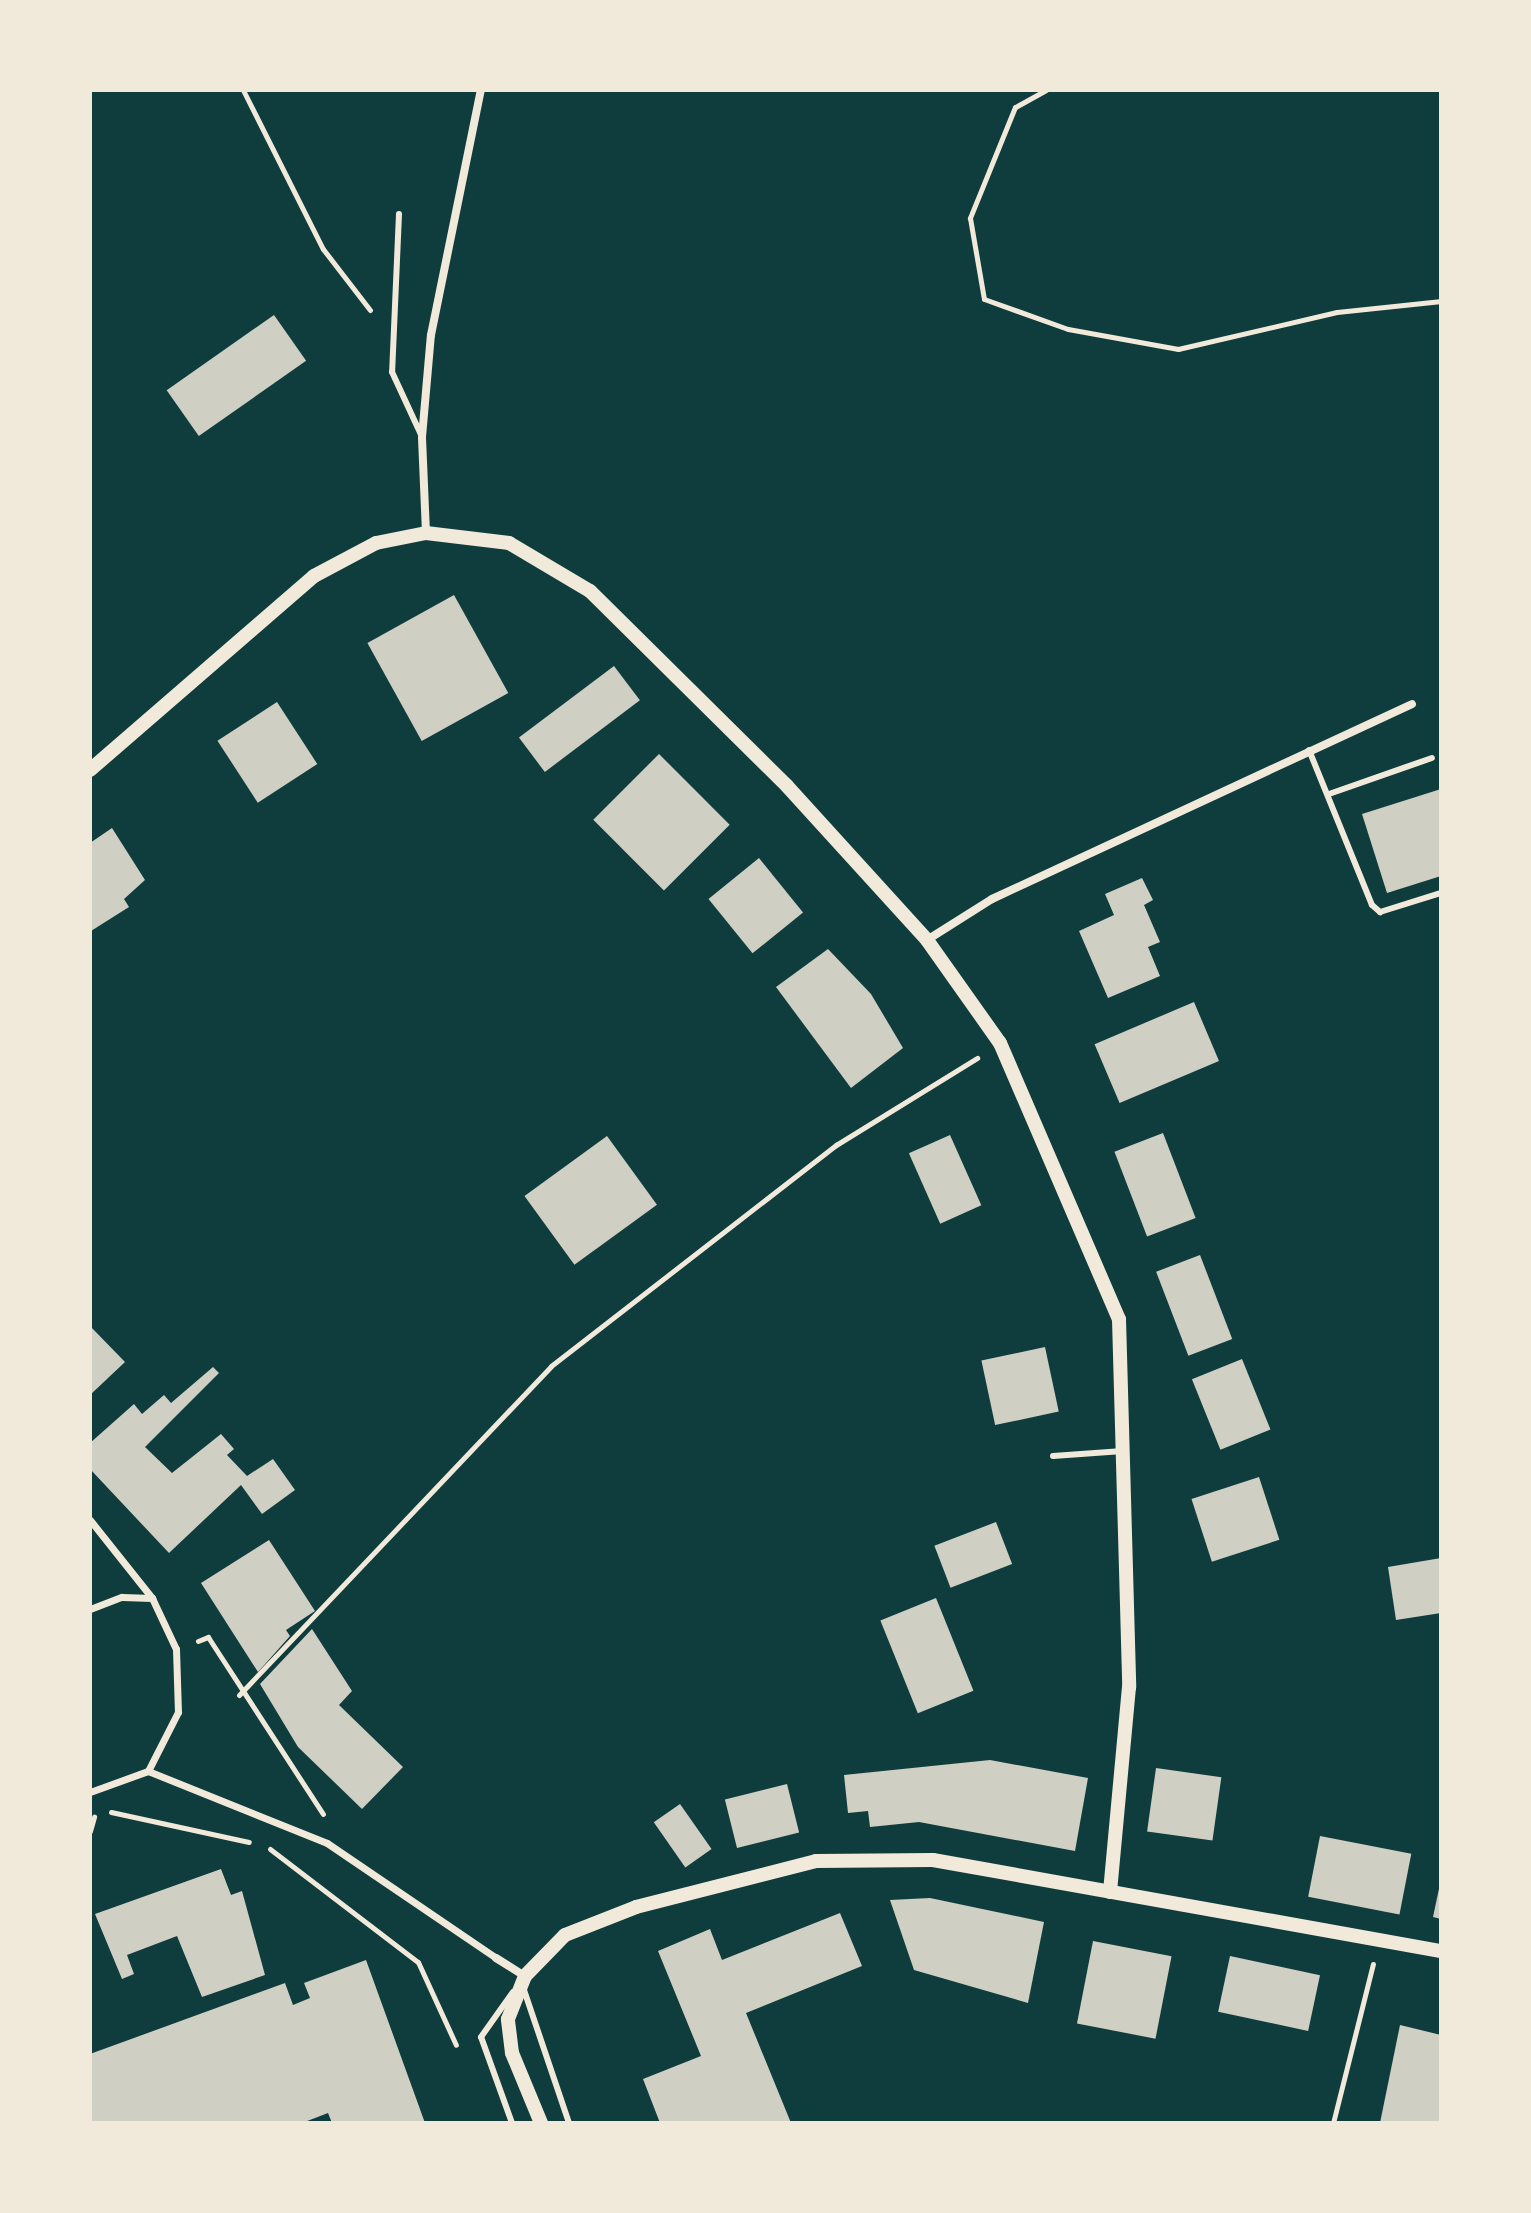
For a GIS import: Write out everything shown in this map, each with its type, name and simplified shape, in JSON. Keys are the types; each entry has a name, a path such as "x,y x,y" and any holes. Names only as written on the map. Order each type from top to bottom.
{"street":[{"path":"426,533 422,437 431,335 481,90"},
{"path":"90,770 314,576 376,543 426,533 509,543 590,591 787,786 927,940 1000,1043 1119,1319 1126,1451 1129,1687 1110,1892"},
{"path":"927,940 992,899 1412,704"},
{"path":"90,1520 152,1598 176,1649 178,1712 148,1771"},
{"path":"90,1609 122,1597 152,1598"},
{"path":"90,1792 148,1771 327,1843 496,1958 523,1980"},
{"path":"541,2123 512,2053 508,2019 523,1980 565,1935 636,1907 816,1861 933,1860 1441,1951"}],"lane":[{"path":"399,214 392,372 422,437"},
{"path":"1309,750 1372,905 1380,912 1441,893"},
{"path":"1329,794 1432,758"},
{"path":"1053,1456 1126,1451"},
{"path":"512,2123 481,2037 523,1980"},
{"path":"523,1980 569,2123"}],"path":[{"path":"243,90 323,249 374,314"},
{"path":"1046,90 1015,107 970,218 984,299 1068,329 1178,349 1337,312 1441,301"},
{"path":"239,1695 551,1366 836,1145 1000,1043"},
{"path":"176,1649 208,1637 239,1695 323,1812 327,1843"},
{"path":"90,1831 96,1810 170,1819 267,1847 418,1962 459,2053"},
{"path":"1333,2123 1379,1940"}],"building":[{"path":"274,315 306,361 199,436 167,390"},
{"path":"454,595 508,693 422,741 367,643"},
{"path":"614,666 640,700 545,772 519,738"},
{"path":"277,702 317,764 258,803 217,741"},
{"path":"659,754 730,825 664,890 593,820"},
{"path":"1441,789 1441,876 1387,893 1362,814"},
{"path":"112,828 145,880 124,899 129,907 91,931 90,843"},
{"path":"759,858 803,912 753,953 708,899"},
{"path":"1142,878 1153,900 1144,905 1160,942 1148,947 1160,976 1108,998 1079,931 1114,915 1105,894"},
{"path":"828,949 871,994 903,1048 851,1088 776,987"},
{"path":"1194,1002 1219,1061 1120,1103 1095,1044"},
{"path":"1163,1133 1196,1218 1147,1237 1114,1152"},
{"path":"950,1135 981,1205 940,1224 909,1153"},
{"path":"607,1136 657,1205 574,1265 524,1196"},
{"path":"1200,1255 1232,1339 1188,1356 1156,1272"},
{"path":"90,1326 125,1362 90,1395"},
{"path":"1045,1347 1059,1412 995,1425 981,1361"},
{"path":"1242,1359 1270,1429 1220,1450 1192,1379"},
{"path":"213,1367 219,1373 145,1447 172,1473 221,1434 234,1449 227,1455 247,1476 273,1459 295,1490 262,1514 241,1485 169,1553 90,1469 90,1443 134,1404 142,1414 164,1395 171,1403"},
{"path":"1259,1477 1279,1540 1212,1562 1191,1499"},
{"path":"996,1522 1012,1564 951,1588 934,1546"},
{"path":"269,1540 315,1611 286,1630 290,1636 258,1672 201,1583"},
{"path":"1441,1558 1441,1613 1396,1620 1388,1567"},
{"path":"936,1598 973,1691 918,1713 880,1620"},
{"path":"312,1629 352,1691 339,1705 403,1767 362,1809 298,1747 260,1684"},
{"path":"990,1760 1088,1778 1075,1851 919,1822 870,1827 868,1811 848,1813 844,1775"},
{"path":"1156,1768 1221,1777 1212,1841 1147,1831"},
{"path":"787,1784 799,1833 737,1848 725,1799"},
{"path":"680,1804 712,1849 685,1867 654,1822"},
{"path":"1320,1836 1411,1854 1399,1915 1308,1897"},
{"path":"221,1869 231,1895 242,1891 265,1975 202,1997 177,1936 127,1955 134,1974 122,1979 95,1914"},
{"path":"1441,1884 1441,1919 1433,1917"},
{"path":"930,1898 1044,1922 1028,2003 914,1970 890,1900"},
{"path":"840,1913 862,1966 746,2013 791,2123 660,2123 643,2079 701,2056 658,1951 710,1929 722,1960"},
{"path":"1093,1941 1172,1956 1156,2039 1077,2023"},
{"path":"1230,1956 1320,1975 1308,2031 1218,2012"},
{"path":"366,1960 425,2123 332,2123 328,2113 302,2123 90,2123 90,2054 285,1983 293,2005 310,1998 304,1983"},
{"path":"1400,2025 1441,2035 1441,2123 1380,2123"}]}
